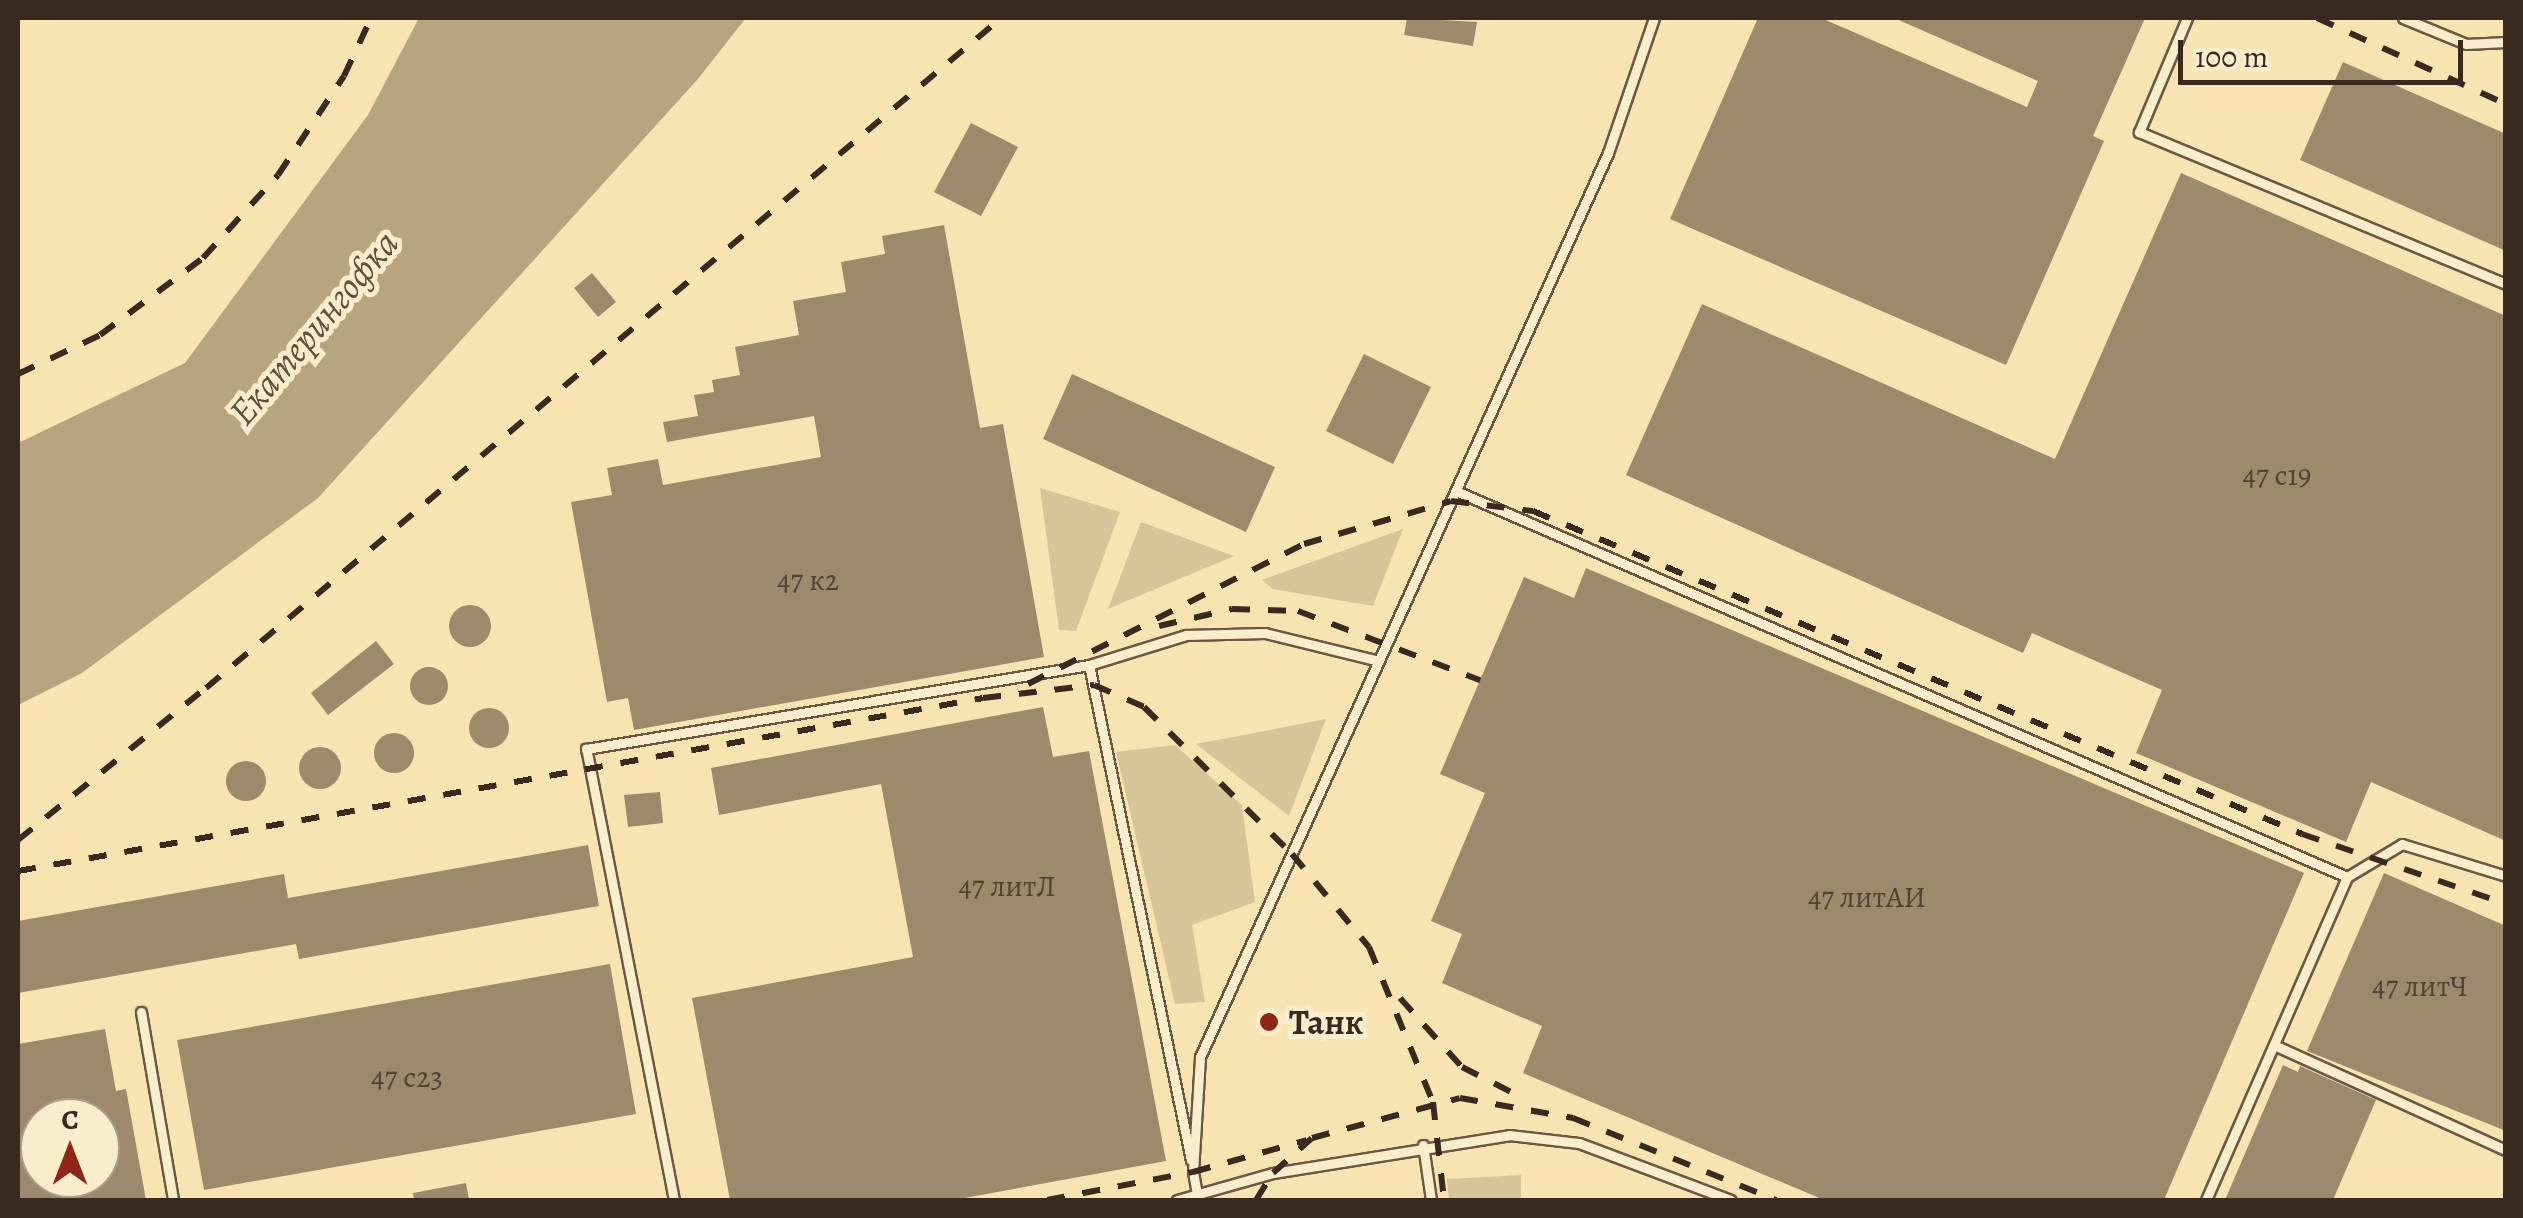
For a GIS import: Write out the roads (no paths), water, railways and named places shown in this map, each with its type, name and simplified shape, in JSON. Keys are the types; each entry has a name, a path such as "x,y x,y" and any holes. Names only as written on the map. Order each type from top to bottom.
{"lane":[{"path":"1193,1172 1200,1057 1608,153 1654,18"},
{"path":"2187,18 2139,132 2506,284"},
{"path":"2402,18 2466,44 2506,42"},
{"path":"1456,491 2347,877"},
{"path":"674,1200 586,749 1090,664 1171,638 1228,631 1379,661"},
{"path":"1090,664 1198,1199"},
{"path":"2206,1200 2347,877 2402,844 2506,876"},
{"path":"141,1012 173,1200"},
{"path":"2274,1045 2506,1150"},
{"path":"1177,1200 1198,1199 1273,1173 1423,1145 1509,1135 1580,1143 1731,1200"},
{"path":"1423,1145 1431,1200"}],"water":[{"name":"Екатерингофка","path":"419,18 746,18 697,80 318,498 82,673 18,705 18,443 185,363 368,115"}],"railway":[{"path":"18,374 100,335 203,258 278,175 344,76 371,18"},
{"path":"18,840 206,688 1001,18"},
{"path":"2317,18 2506,104"},
{"path":"1028,684 1304,544 1451,501 1533,511 2302,834 2506,904"},
{"path":"1159,626 1232,609 1298,611 1480,680"},
{"path":"18,871 983,698 1094,685 1144,707 1292,854 1369,947 1433,1102 1444,1200"},
{"path":"1400,998 1462,1067 1517,1095"},
{"path":"1256,1200 1273,1173 1312,1138 1460,1098 1573,1118 1776,1200"},
{"path":"1047,1200 1193,1172 1307,1140"}],"place":[{"name":"Танк","path":"1269,1022"}]}
